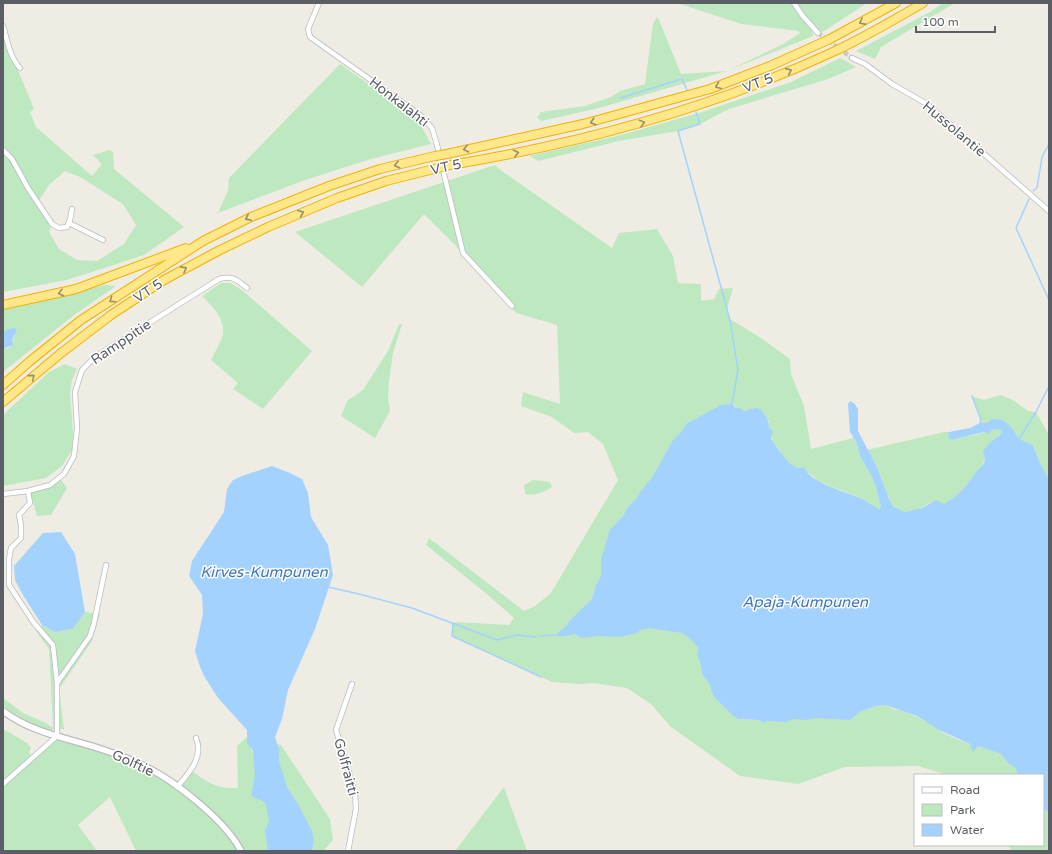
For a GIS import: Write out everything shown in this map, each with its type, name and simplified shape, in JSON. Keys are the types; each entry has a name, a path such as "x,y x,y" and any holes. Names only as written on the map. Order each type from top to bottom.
{"highway":[{"name":"VT 5","path":"3,385 81,320 203,241 251,217 329,186 380,170 435,156 584,124 710,89 770,66 830,39 896,3"},
{"name":"VT 5","path":"3,402 61,353 111,315 164,280 218,250 268,227 337,198 386,181 438,168 486,160 587,138 700,105 780,75 836,50 887,24 923,3"},
{"path":"3,305 76,289 203,241"}],"street":[{"name":"Honkalahti","path":"319,3 308,29 310,37 420,115 432,128 463,254 512,306"},
{"path":"794,3 802,16 818,33"},
{"path":"3,26 13,58 20,68"},
{"name":"Hussolantie","path":"852,58 865,64 892,84 927,104 1049,211"},
{"path":"3,150 12,159 28,188 52,224 59,228 67,226 72,209"},
{"path":"69,223 103,240"},
{"name":"Ramppitie","path":"3,494 28,491 50,485 64,474 74,456 77,428 75,392 82,370 95,357 219,279 228,276 238,280 247,288"},
{"path":"3,784 57,736 57,683 53,645 34,623 9,585 11,548 21,538 19,515 30,503 28,491"},
{"path":"57,683 90,636 106,565"},
{"name":"Golfraitti","path":"348,851 356,809 355,792 336,730 352,684"},
{"name":"Golftie","path":"3,711 23,724 40,732 108,751 144,766 177,786 215,817 237,843 241,851"},
{"path":"177,786 191,770 198,756 199,744 196,738"}],"green space":[{"path":"677,3 793,3 813,33 813,36 727,71 783,44 800,33 798,31 741,24"},
{"path":"794,3 867,3 824,31 818,33"},
{"path":"943,3 955,3 881,47 875,59 856,51 930,12"},
{"path":"657,17 681,74 727,71 599,108 541,121 537,117 541,112 585,106 611,97 620,91 645,84 653,24"},
{"path":"3,26 13,58 34,109 30,112 36,127 92,176 102,164 93,155 110,150 113,152 114,169 184,227 144,255 67,280 3,292","holes":["65,171 80,177 123,204 136,225 124,244 97,261 77,260 59,249 49,232 52,224 38,202 49,185"]},
{"path":"840,58 856,67 828,79 729,109 700,124 678,131 619,141 538,161 530,156 621,135 702,112 791,82"},
{"path":"340,64 417,118 431,144 371,159 305,180 218,213 228,191 229,178"},
{"path":"495,165 612,248 619,233 657,229 673,256 678,283 701,284 701,301 714,299 719,289 733,288 727,309 730,319 761,338 790,359 791,374 804,406 811,449 853,438 857,444 860,456 872,477 882,507 878,509 859,497 819,481 806,471 794,467 782,455 773,442 769,428 769,421 755,408 745,411 740,408 736,408 734,404 639,494 627,508 623,516 610,529 601,575 592,599 571,619 566,626 565,636 629,623 684,629 698,647 697,655 702,674 710,685 714,697 738,719 759,720 764,723 830,679 893,709 917,717 946,734 970,744 973,751 978,746 1001,754 1007,762 1014,767 1018,774 944,774 918,766 845,767 798,784 740,776 671,727 651,704 627,688 593,683 580,684 552,682 452,636 453,624 455,622 509,625 514,618 426,545 429,538 524,611 535,606 551,593 618,480 603,444 588,432 574,433 552,417 521,406 523,392 560,404 557,325 516,313 463,253 424,214 362,287 295,232"},
{"path":"221,283 231,283 243,291 312,351 263,409 233,389 238,383 211,360 221,340 223,328 217,313 202,296"},
{"path":"105,285 116,286 74,315 3,372 3,349 9,348 15,335 8,330 3,331 3,308"},
{"path":"399,324 402,324 393,353 389,381 388,397 390,411 375,438 341,416 347,401 363,390 388,351"},
{"path":"65,364 77,369 72,380 70,392 73,434 72,450 62,466 46,478 3,486 3,415 49,372"},
{"path":"1000,395 1013,400 1028,411 1036,412 1049,435 1049,479 1040,463 1033,445 1019,439 1012,428 980,423 981,420 972,396 984,400"},
{"path":"993,429 1001,430 1001,435 993,439 985,448 985,457 982,466 961,492 944,504 931,502 918,509 908,512 900,511 894,506 878,469 867,450 944,432 949,432 948,435 952,440 979,434"},
{"path":"60,478 67,488 51,515 37,516 33,501 28,491 50,485"},
{"path":"533,480 550,482 552,487 539,494 525,494 524,485"},
{"path":"85,612 100,614 92,641 59,689 64,729 41,728 6,708 3,705 3,698 23,713 46,723 53,728 49,649 36,631 42,625 55,632 73,629"},
{"path":"3,729 27,743 31,748 29,752 32,757 57,736 144,766 177,786 191,770 202,778 218,786 238,788 237,746 247,737 254,758 279,761 277,744 281,745 330,819 333,840 323,851 136,851 110,797 78,825 97,851 3,851"},
{"path":"504,787 527,851 455,851"},
{"path":"1044,810 1049,812 1049,851 1012,851 1009,846 1044,846"}],"water":[{"path":"13,328 17,329 12,340 13,345 3,349 3,331"},
{"name":"Apaja-Kumpunen","path":"850,401 855,404 858,409 858,431 877,467 889,499 894,507 905,512 922,508 936,500 944,504 957,495 983,465 985,460 983,451 1000,435 1001,430 993,429 989,433 984,432 952,440 948,437 949,432 970,428 980,423 987,423 992,419 1003,420 1012,428 1019,439 1033,445 1040,463 1049,479 1049,812 1044,810 1044,774 1018,774 1014,767 1007,762 1001,754 978,746 973,752 970,744 939,730 917,716 885,705 876,706 861,711 850,720 815,718 807,720 794,719 785,722 767,721 764,723 759,720 738,719 714,697 710,685 702,674 697,655 698,647 682,633 649,628 640,630 637,633 620,637 599,636 581,638 575,634 557,636 571,619 592,599 601,575 601,560 610,529 623,516 627,508 636,499 653,476 673,440 682,431 686,424 721,405 732,404 736,408 740,408 745,411 754,408 761,410 768,420 769,428 773,431 771,438 791,464 798,468 804,467 812,477 819,481 861,498 880,509 881,505 872,477 860,456 857,444 850,432 848,404"},
{"name":"Kirves-Kumpunen","path":"272,466 302,479 308,493 311,517 328,545 333,575 315,629 288,690 282,719 275,737 279,749 279,761 287,787 312,831 314,840 312,851 268,851 265,831 269,821 265,802 251,796 255,776 253,751 247,743 247,730 218,698 204,676 195,651 203,614 202,595 189,576 192,561 224,512 227,489 233,480"},
{"path":"61,532 75,554 85,612 73,629 55,632 42,625 23,595 15,580 14,566 43,533"}],"waterway":[{"path":"620,98 682,79 687,90"},
{"path":"696,112 700,124 678,131 730,320 738,370 732,404"},
{"path":"1033,191 1037,188 1042,157 1049,144"},
{"path":"1029,199 1016,228 1049,300"},
{"path":"1019,439 1036,412 1049,386"},
{"path":"972,396 981,420 980,423"},
{"path":"328,587 412,608 497,640 517,635 536,637"},
{"path":"453,624 452,636 541,677"},
{"path":"540,636 557,635"}],"tunnel":[{"path":"818,33 852,58"}]}
